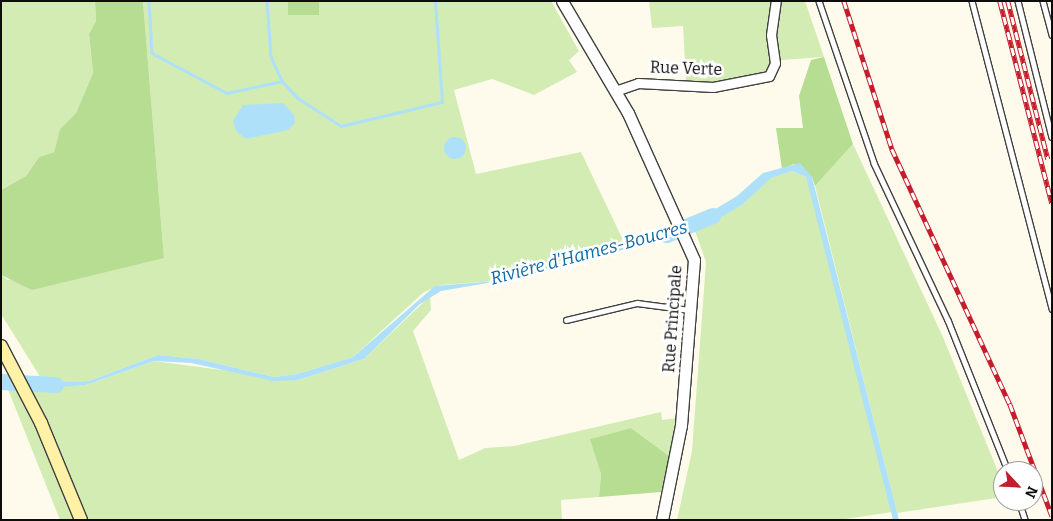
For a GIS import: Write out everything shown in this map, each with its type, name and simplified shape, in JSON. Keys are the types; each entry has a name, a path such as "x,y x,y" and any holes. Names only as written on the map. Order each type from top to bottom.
{"main road":[{"path":"1,346 28,397 81,520"}],"street":[{"name":"Rue Principale","path":"562,1 615,92 689,240 695,266 679,439 662,520"},
{"name":"Rue Verte","path":"615,92 638,83 713,87 769,76 775,63 771,36 776,1"}],"lane":[{"path":"819,1 874,164 948,320 1004,461"},
{"path":"972,1 1052,309"},
{"path":"1018,1 1052,137"},
{"path":"1043,1 1052,35"},
{"path":"566,320 638,303 692,310"}],"green space":[{"path":"1,1 95,1 96,21 89,34 93,73 76,113 60,129 54,152 39,157 26,176 1,190"},
{"path":"95,1 143,1 164,258 32,290 1,275 1,190 26,176 39,157 54,152 60,129 76,113 93,73 89,34 96,21"},
{"path":"143,1 551,1 579,51 569,60 577,72 534,95 492,79 454,90 476,174 581,152 624,242 495,281 441,285 424,292 353,357 297,374 274,377 199,359 158,355 89,381 44,383 1,314 1,275 8,280 164,258"},
{"path":"288,1 319,1 319,15 288,15"},
{"path":"649,1 805,1 824,57 781,60 764,76 708,84 686,80 683,26 652,28"},
{"path":"824,57 853,144 815,186 812,177 794,164 782,169 776,128 803,128 799,96 811,60"},
{"path":"853,144 943,337 994,461 993,499 897,513 815,186"},
{"path":"792,171 806,177 819,220 892,512 839,520 677,520 692,451 706,262 695,231 742,205 770,178"},
{"path":"430,296 431,310 413,331 459,460 485,448 514,446 661,412 662,420 676,418 669,456 631,428 591,439 601,474 599,497 561,500 562,520 60,520 7,387 86,385 154,361 298,380 364,359"},
{"path":"631,428 669,456 661,492 599,497 601,474 590,439"}],"water":[{"path":"283,103 294,115 295,123 288,130 246,139 236,131 233,121 243,105"},
{"path":"455,137 463,140 466,148 463,156 455,159 447,156 444,148 447,140"},
{"path":"800,163 812,177 899,520 893,520 806,177 792,171 771,178 742,205 711,223 695,231 692,223 737,196 763,173"},
{"path":"677,229 678,234 517,278 441,291 420,304 364,359 298,380 273,381 191,363 154,361 86,385 36,389 34,383 89,381 158,355 199,359 274,377 297,374 353,357 435,286 495,281"}],"waterway":[{"path":"149,1 152,53 227,93 282,81 298,98 341,126 442,102 435,1"},
{"path":"267,1 271,57 282,81"},
{"name":"Rivière d'Hames-Boucres","path":"667,235 713,216"},
{"name":"Rivière d'Hames-Boucres","path":"1,382 56,385"}],"railway":[{"path":"844,1 892,149 1010,404 1052,516"},
{"path":"1000,1 1052,203"},
{"path":"1008,1 1048,159"}]}
